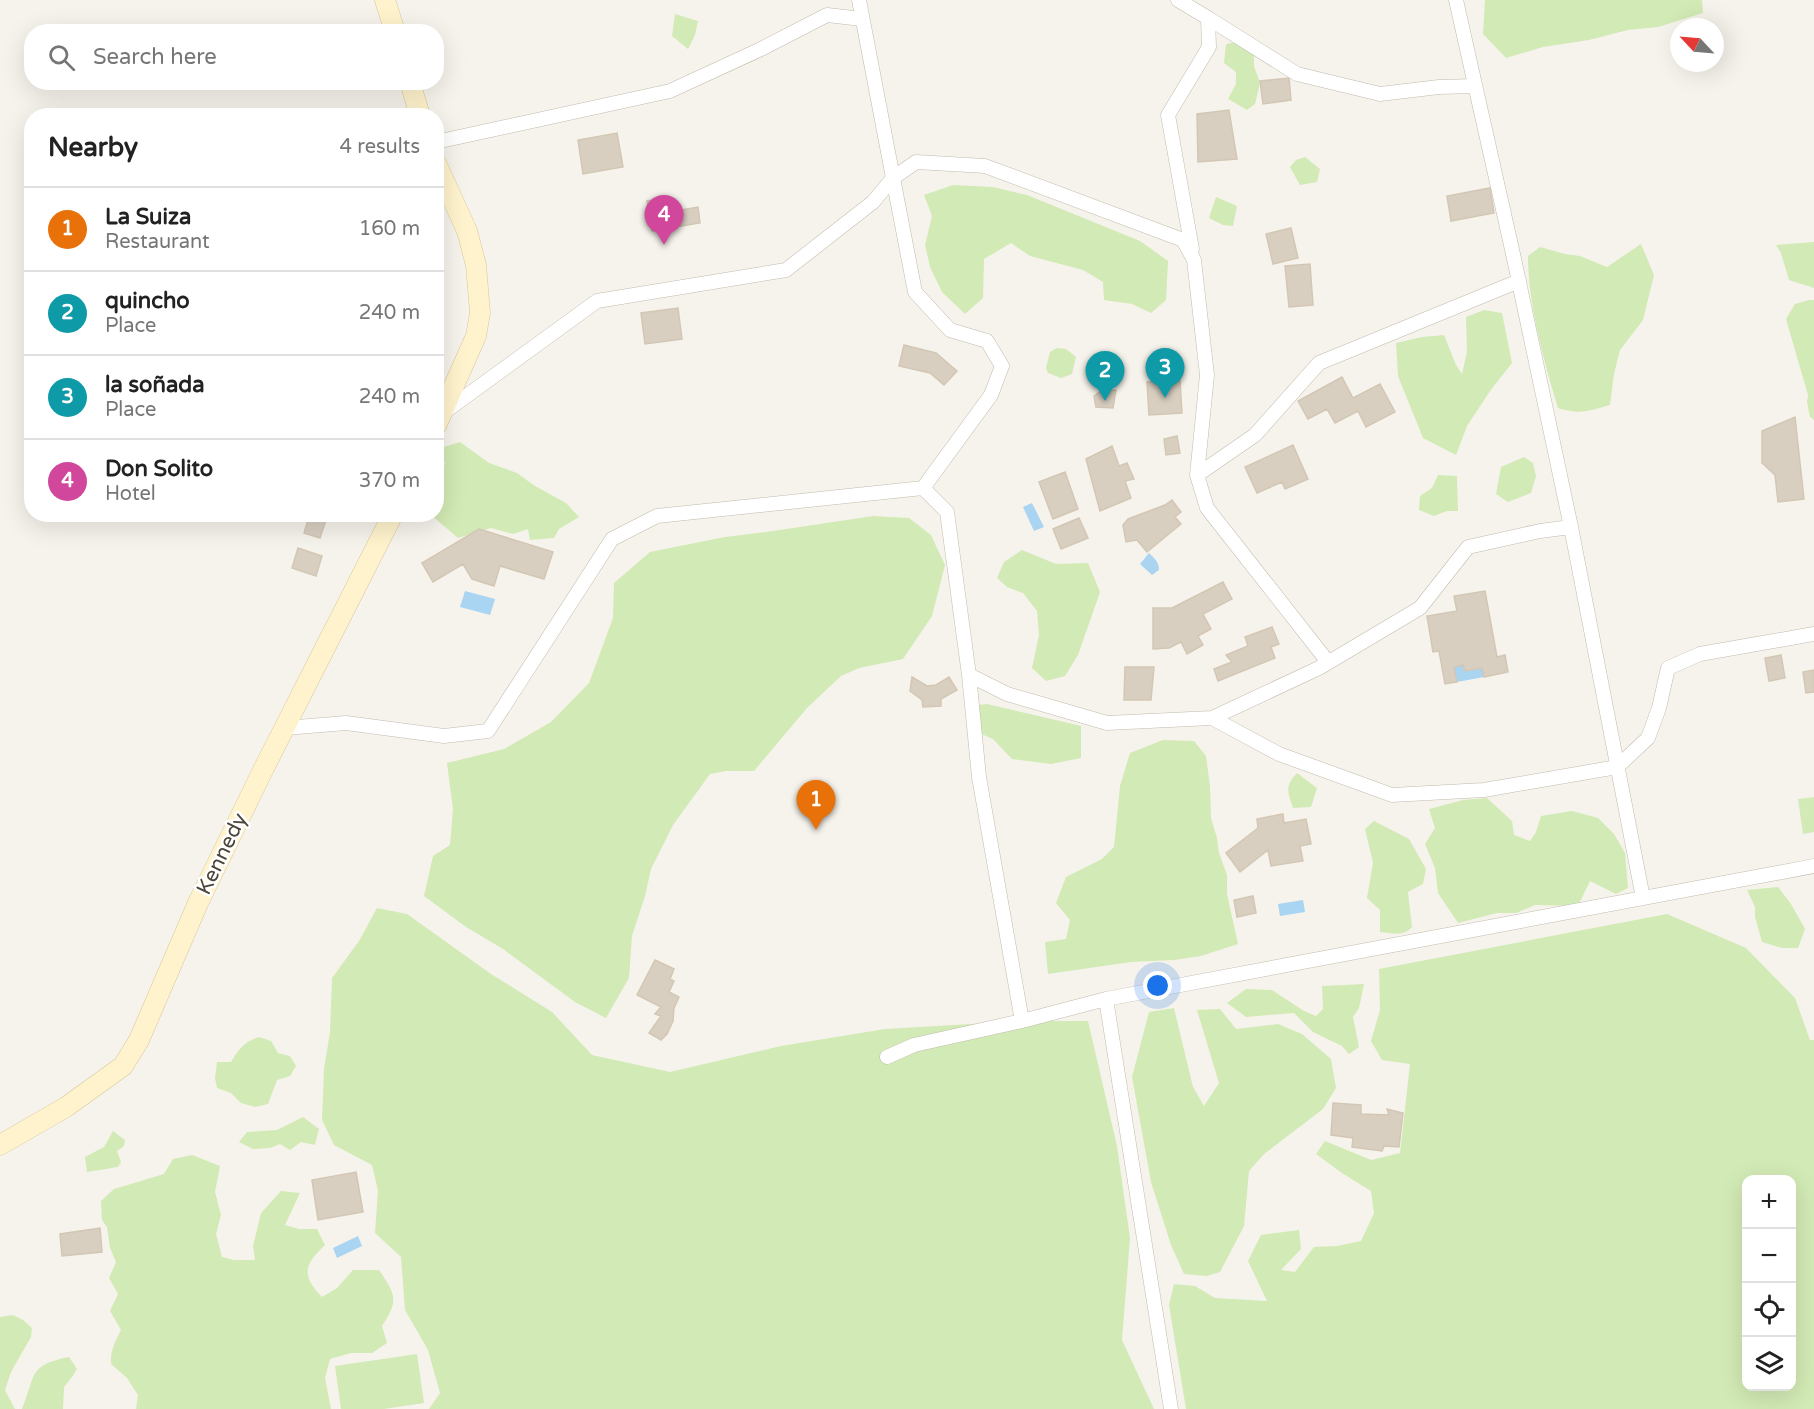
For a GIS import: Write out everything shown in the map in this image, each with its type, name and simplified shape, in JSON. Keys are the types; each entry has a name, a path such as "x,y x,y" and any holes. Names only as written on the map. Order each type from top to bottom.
{"main road":[{"path":"385,0 392,24"},
{"path":"412,90 418,108"},
{"path":"444,181 467,231 476,265 480,312 476,336 444,410"},
{"name":"Kennedy","path":"0,1145 66,1107 123,1065 139,1040 198,903 389,522"}],"street":[{"path":"285,728 346,723 444,736 488,732 612,539 657,516 923,488 991,395 1002,366 987,341 950,330 915,292 859,0"},
{"path":"1178,0 1297,74 1380,94 1439,87 1476,86"},
{"path":"1456,0 1571,527 1643,898"},
{"path":"444,140 670,91 761,49 827,15 862,19"},
{"path":"1208,18 1209,46 1168,115 1194,260 1207,375 1197,475 1207,508 1328,662"},
{"path":"444,416 597,301 786,270 873,202 893,178 916,162 985,166 1183,240 1194,260"},
{"path":"1197,475 1255,435 1319,363 1519,281"},
{"path":"923,488 947,512 969,675 979,777 1022,1021"},
{"path":"969,675 1007,694 1107,723 1212,717 1328,662 1420,608 1468,547 1540,531 1571,527"},
{"path":"1212,717 1279,754 1392,795 1484,790 1617,767 1648,738 1659,708 1668,668 1700,654 1814,634"},
{"path":"887,1057 915,1045 1106,999 1814,866"},
{"path":"1106,999 1171,1409"}],"green space":[{"path":"1485,0 1702,0 1703,13 1687,18 1670,18 1670,23 1658,27 1628,30 1589,40 1543,47 1506,58 1483,34"},
{"path":"675,14 698,21 695,35 688,49 672,36"},
{"path":"1237,42 1254,53 1254,66 1260,83 1255,104 1247,110 1228,99 1236,84 1236,72 1224,63 1226,44"},
{"path":"1305,157 1320,169 1317,182 1300,185 1290,167 1296,160"},
{"path":"953,185 993,187 1027,195 1140,241 1168,261 1166,300 1151,313 1132,304 1104,300 1103,282 1083,270 1030,256 1011,243 984,259 983,298 965,314 942,292 930,267 925,245 932,216 924,195"},
{"path":"1216,197 1237,206 1233,226 1223,225 1209,218"},
{"path":"1814,242 1814,288 1789,280 1781,253 1776,245"},
{"path":"1641,244 1654,275 1643,320 1620,350 1610,405 1579,412 1558,408 1534,313 1528,256 1540,247 1580,256 1607,267"},
{"path":"1814,300 1814,420 1810,417 1808,395 1786,319 1795,304"},
{"path":"1484,310 1502,313 1512,363 1467,426 1456,455 1423,438 1398,376 1396,343 1444,335 1462,374 1467,352 1466,317"},
{"path":"1057,348 1066,349 1076,357 1072,374 1061,378 1048,373 1046,368 1050,352"},
{"path":"460,442 489,463 517,473 566,503 579,517 559,529 554,538 530,540 528,529 513,534 491,528 458,538 439,522 444,522 444,447"},
{"path":"1524,457 1533,463 1536,476 1531,493 1508,502 1496,494 1501,467"},
{"path":"1438,475 1457,476 1458,511 1447,511 1434,516 1419,510 1420,496 1432,488"},
{"path":"873,516 909,518 931,535 945,565 932,616 903,659 859,668 841,676 807,708 754,771 726,771 710,774 673,825 651,869 632,936 629,978 606,1018 575,1002 503,949 466,927 424,896 433,856 450,845 453,809 447,763 504,749 551,722 589,683 613,618 614,583 650,552 725,537"},
{"path":"1022,550 1056,564 1088,563 1100,592 1078,655 1065,676 1046,681 1032,668 1039,635 1037,611 1023,593 1007,587 997,578 1004,562"},
{"path":"987,704 1081,726 1081,758 1051,764 1012,759 993,739 972,730 978,705"},
{"path":"1163,740 1194,741 1206,756 1211,818 1227,875 1227,894 1238,944 1201,956 1131,962 1048,974 1045,942 1066,939 1070,920 1056,903 1066,877 1102,859 1114,847 1120,786 1130,753"},
{"path":"1297,773 1317,788 1311,807 1293,808 1288,790 1290,782"},
{"path":"1814,797 1814,832 1803,834 1798,799"},
{"path":"1487,798 1512,821 1514,835 1530,841 1536,832 1541,816 1572,811 1598,818 1614,834 1625,853 1628,888 1616,894 1590,881 1578,906 1535,905 1516,913 1497,913 1458,923 1438,893 1435,868 1425,844 1435,828 1429,809 1463,800"},
{"path":"1374,821 1409,839 1426,869 1423,884 1408,892 1412,927 1405,932 1380,932 1380,910 1367,898 1373,863 1365,829"},
{"path":"1778,887 1805,929 1798,948 1782,948 1762,942 1755,917 1755,907 1747,890"},
{"path":"377,908 407,914 491,974 552,1012 592,1055 670,1072 781,1046 885,1029 1022,1021 1088,1021 1117,1146 1130,1238 1122,1340 1154,1409 429,1409 440,1393 428,1350 405,1310 401,1257 375,1233 378,1191 372,1165 334,1145 322,1120 332,978 359,941"},
{"path":"1667,914 1746,948 1795,998 1810,1040 1814,1040 1814,1409 1186,1409 1169,1305 1174,1284 1195,1286 1215,1298 1267,1301 1248,1261 1261,1235 1299,1230 1301,1249 1281,1270 1295,1272 1314,1247 1337,1246 1361,1241 1374,1213 1371,1191 1316,1154 1325,1141 1371,1160 1400,1153 1410,1064 1382,1060 1371,1041 1380,1010 1379,969"},
{"path":"1364,984 1359,1008 1353,1017 1359,1047 1349,1054 1342,1046 1313,1032 1294,1013 1246,1017 1227,1003 1246,989 1272,990 1304,1011 1316,1016 1323,1009 1322,986"},
{"path":"1174,1008 1193,1087 1204,1106 1219,1083 1197,1010 1220,1009 1236,1029 1278,1024 1302,1034 1331,1059 1336,1088 1323,1109 1264,1154 1249,1171 1244,1226 1220,1272 1207,1276 1184,1274 1171,1245 1151,1182 1132,1077 1149,1012"},
{"path":"259,1037 271,1041 278,1053 290,1056 296,1066 290,1076 277,1080 268,1104 255,1107 241,1103 231,1093 217,1088 215,1078 217,1062 231,1062 242,1046"},
{"path":"303,1117 319,1129 315,1145 301,1142 290,1150 280,1144 270,1148 253,1149 239,1142 247,1132 277,1130"},
{"path":"113,1131 125,1140 124,1146 117,1151 121,1162 118,1167 87,1172 85,1157 104,1147"},
{"path":"192,1155 220,1166 215,1192 221,1215 216,1234 222,1257 234,1260 255,1260 253,1246 261,1213 281,1191 300,1193 285,1225 299,1229 317,1229 325,1245 309,1264 308,1276 322,1297 337,1288 353,1270 379,1270 389,1286 393,1303 382,1326 387,1343 372,1353 351,1353 330,1359 325,1378 331,1409 136,1409 138,1395 127,1378 111,1364 112,1351 121,1330 110,1311 118,1294 109,1278 116,1262 110,1248 107,1227 102,1220 101,1201 114,1189 164,1174 173,1159"},
{"path":"13,1315 32,1328 31,1337 11,1372 5,1390 15,1409 0,1409 0,1317"},
{"path":"417,1354 424,1403 384,1409 341,1409 335,1366"},
{"path":"69,1357 77,1369 64,1387 63,1409 22,1409 35,1373 46,1364"}],"water":[{"path":"1032,503 1044,527 1034,531 1023,507"},
{"path":"1149,553 1159,567 1159,570 1152,575 1140,564"},
{"path":"465,591 495,599 490,615 460,607"},
{"path":"1463,665 1465,671 1482,668 1484,677 1457,682 1454,667"},
{"path":"1303,900 1305,912 1280,916 1278,904"},
{"path":"358,1236 362,1246 337,1258 333,1248"}],"building":[{"path":"1289,78 1291,100 1263,104 1260,81"},
{"path":"1229,110 1237,159 1198,162 1197,114"},
{"path":"617,133 623,167 583,174 578,140"},
{"path":"1490,188 1494,213 1451,221 1447,196"},
{"path":"667,198 669,212 698,207 700,223 652,231 647,201"},
{"path":"1291,228 1298,258 1273,264 1266,234"},
{"path":"1310,264 1313,305 1289,307 1285,266"},
{"path":"678,308 682,339 645,344 641,313"},
{"path":"904,345 936,353 957,371 944,385 930,373 899,366"},
{"path":"1342,377 1353,398 1380,384 1395,412 1366,427 1358,411 1335,423 1327,409 1308,419 1298,401"},
{"path":"1180,380 1182,413 1149,415 1147,382"},
{"path":"1116,390 1113,408 1096,407 1094,396 1101,391"},
{"path":"1795,417 1804,499 1778,502 1775,475 1762,463 1762,431"},
{"path":"1177,436 1180,453 1166,455 1164,439"},
{"path":"1293,445 1308,479 1285,489 1282,482 1257,493 1245,467"},
{"path":"1112,446 1119,466 1127,463 1134,479 1125,481 1131,498 1100,511 1086,459"},
{"path":"1065,472 1078,509 1053,519 1039,482"},
{"path":"1172,500 1181,512 1175,517 1181,524 1147,552 1137,540 1126,542 1123,525 1128,519 1165,505"},
{"path":"1079,518 1088,538 1061,549 1053,529"},
{"path":"307,522 325,522 320,538 304,533"},
{"path":"479,529 553,552 544,579 500,566 494,586 472,579 463,564 433,582 422,563"},
{"path":"298,548 322,556 316,576 292,568"},
{"path":"1223,582 1232,599 1203,614 1211,629 1198,636 1203,645 1187,654 1181,642 1169,648 1153,649 1153,608 1172,608"},
{"path":"1485,591 1497,657 1505,655 1508,672 1484,677 1482,668 1465,671 1463,665 1454,667 1457,682 1445,684 1439,651 1433,652 1427,616 1457,611 1454,596"},
{"path":"1272,627 1279,644 1271,647 1275,658 1218,681 1214,669 1232,662 1226,655 1248,646 1245,637"},
{"path":"1781,655 1785,678 1769,681 1765,658"},
{"path":"1125,667 1154,667 1151,700 1124,700"},
{"path":"1814,670 1814,692 1806,693 1803,672"},
{"path":"912,677 927,686 936,685 949,677 957,690 941,699 941,706 923,707 922,700 910,691"},
{"path":"1283,814 1284,823 1306,819 1311,844 1300,846 1303,861 1271,866 1268,850 1240,872 1226,853 1258,828 1257,819"},
{"path":"1253,896 1256,913 1237,917 1234,900"},
{"path":"655,960 674,969 670,979 674,981 669,992 679,997 674,1008 673,1021 667,1034 661,1040 649,1033 661,1016 655,1014 661,1007 637,995"},
{"path":"1333,1103 1361,1105 1361,1114 1389,1115 1387,1109 1403,1113 1399,1147 1384,1146 1382,1151 1352,1147 1353,1138 1331,1135"},
{"path":"356,1172 363,1212 318,1220 312,1180"},
{"path":"100,1228 102,1252 62,1256 60,1234"}],"place":[{"name":"Don Solito","path":"664,245"},
{"name":"la soñada","path":"1165,398"},
{"name":"quincho","path":"1105,401"},
{"name":"La Suiza","path":"816,830"}]}
